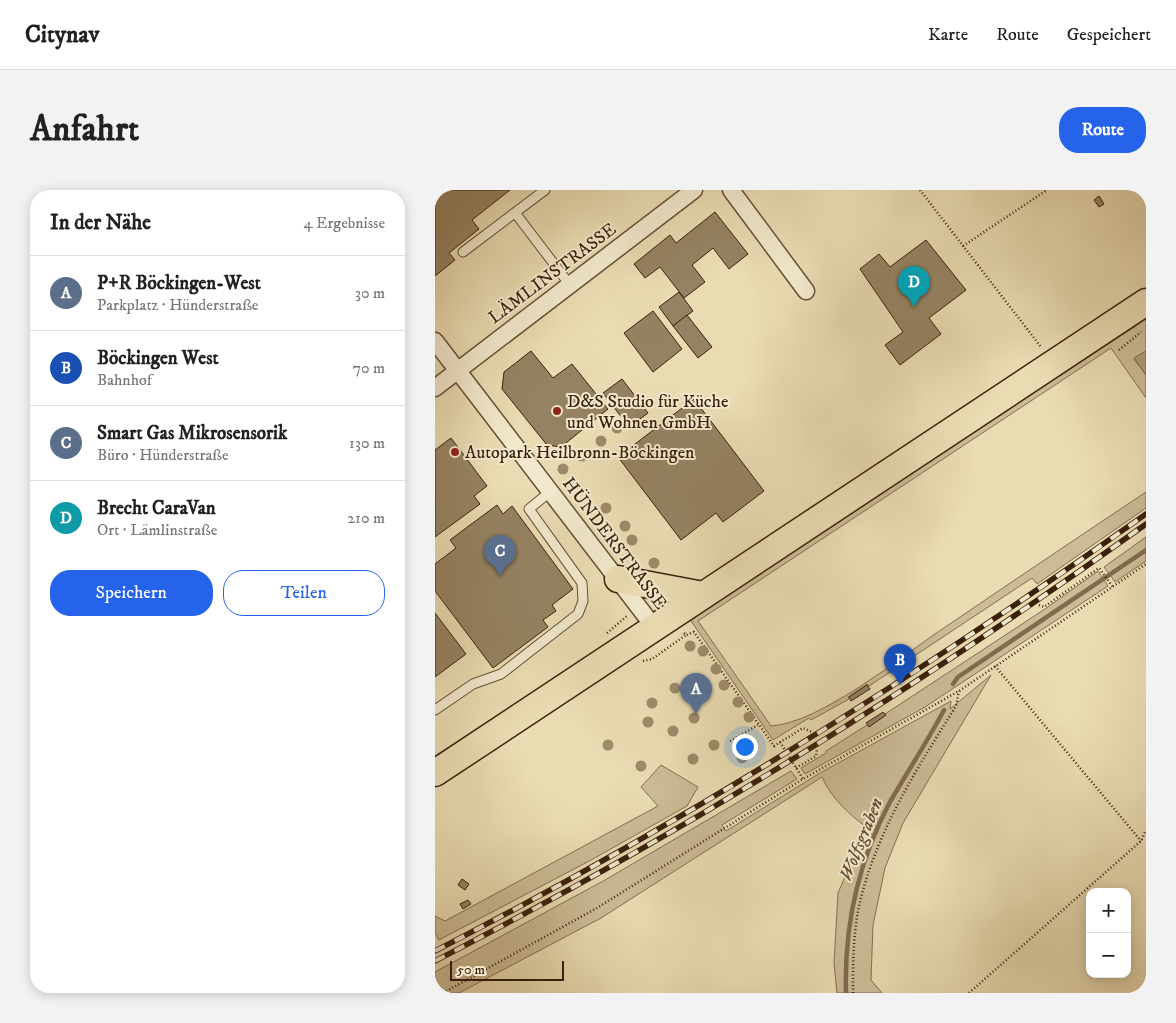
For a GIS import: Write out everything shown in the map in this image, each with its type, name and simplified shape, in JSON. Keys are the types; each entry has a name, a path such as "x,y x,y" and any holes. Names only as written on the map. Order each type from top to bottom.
{"main road":[{"path":"435,772 1146,302"},
{"path":"618,579 703,595"}],"street":[{"name":"LÄMLINSTRASSE","path":"435,388 694,190"},
{"path":"731,190 806,291"},
{"name":"HÜNDERSTRASSE","path":"435,341 653,627"}],"lane":[{"path":"463,252 516,214 545,190"},
{"path":"516,214 570,285"},
{"path":"435,710 473,684 501,674 578,614 583,601 582,583 529,509 551,491"}],"path":[{"path":"919,190 1052,363"},
{"path":"963,246 1047,190"},
{"path":"1119,350 1146,328"},
{"path":"443,993 597,908 803,779 959,691 1146,564"},
{"path":"1039,604 1044,607 1099,568 1113,587"},
{"path":"693,632 774,746 803,728 812,732"},
{"path":"636,666 652,659 686,635"},
{"path":"995,666 1141,840"},
{"path":"853,993 855,939 859,907 875,853 894,810 956,706 959,691"},
{"path":"730,741 758,725"},
{"path":"780,742 803,779"},
{"path":"796,768 816,756 817,750"},
{"path":"969,993 1141,840 1146,830"}],"shaded area":[{"path":"1146,316 1146,351 1134,359 1146,375 1146,398 1111,348 698,621 771,726 790,722 812,714 857,688 1146,492 1146,508 1037,584 1032,578 869,686 867,684 848,697 849,699 811,720 809,718 773,740 689,618"},
{"path":"1146,351 1146,375 1134,358"},
{"path":"1146,537 1146,561 1115,582 1104,567"},
{"path":"1098,571 1108,586 925,707 805,774 801,768 867,725 869,726 1045,609"},
{"path":"991,675 903,823 885,868 873,925 871,980 882,993 837,993 834,963 838,893 866,827 841,805 822,777 601,918 459,993 435,993 435,972 605,880 791,771 797,779 722,825 726,831 820,773 951,701 950,709"},
{"path":"661,765 698,787 687,806 593,859 439,940 435,933 435,916 445,921 658,806 641,787"}],"building":[{"path":"435,190 510,190 472,220 479,229 449,253 455,260 435,276"},
{"path":"1099,196 1104,204 1099,207 1094,200"},
{"path":"715,212 748,254 729,269 713,248 692,265 705,282 684,298 660,267 645,278 634,264 670,235 676,243"},
{"path":"926,240 966,290 929,318 941,334 900,365 885,345 903,332 860,269 879,254 890,267"},
{"path":"679,292 693,311 673,326 659,307"},
{"path":"653,311 682,349 653,372 624,333"},
{"path":"687,315 712,347 698,358 673,326"},
{"path":"531,351 553,378 572,364 608,409 561,447 547,445 502,389 504,372"},
{"path":"622,379 648,413 629,427 603,393"},
{"path":"694,399 764,491 723,522 716,513 681,540 618,457"},
{"path":"451,438 487,486 474,496 480,504 435,537 435,450"},
{"path":"497,505 503,514 512,506 573,589 552,605 556,611 543,620 548,627 493,668 435,591 435,564 456,548 450,540"},
{"path":"435,613 466,654 435,677"},
{"path":"867,685 870,689 851,701 849,697"},
{"path":"883,712 886,715 869,727 866,723"},
{"path":"462,879 469,884 465,890 458,885"},
{"path":"468,900 471,904 463,909 460,904"}],"waterway":[{"name":"Wolfsgraben","path":"953,684 958,677 1146,550"},
{"name":"Wolfsgraben","path":"846,993 848,943 855,895 861,871 869,848 890,802 944,710"}],"railway":[{"path":"435,951 619,852 798,745 887,690 1146,514"},
{"path":"435,961 619,862 798,756 974,643 1146,524"}],"place":[{"name":"Brecht CaraVan","path":"914,307"},
{"name":"D&S Studio für Küche und Wohnen GmbH","path":"557,411"},
{"name":"Autopark Heilbronn-Böckingen","path":"455,452"},
{"name":"Smart Gas Mikrosensorik","path":"500,576"},
{"name":"Böckingen West","path":"900,685"},
{"name":"P+R Böckingen-West","path":"696,714"}]}
